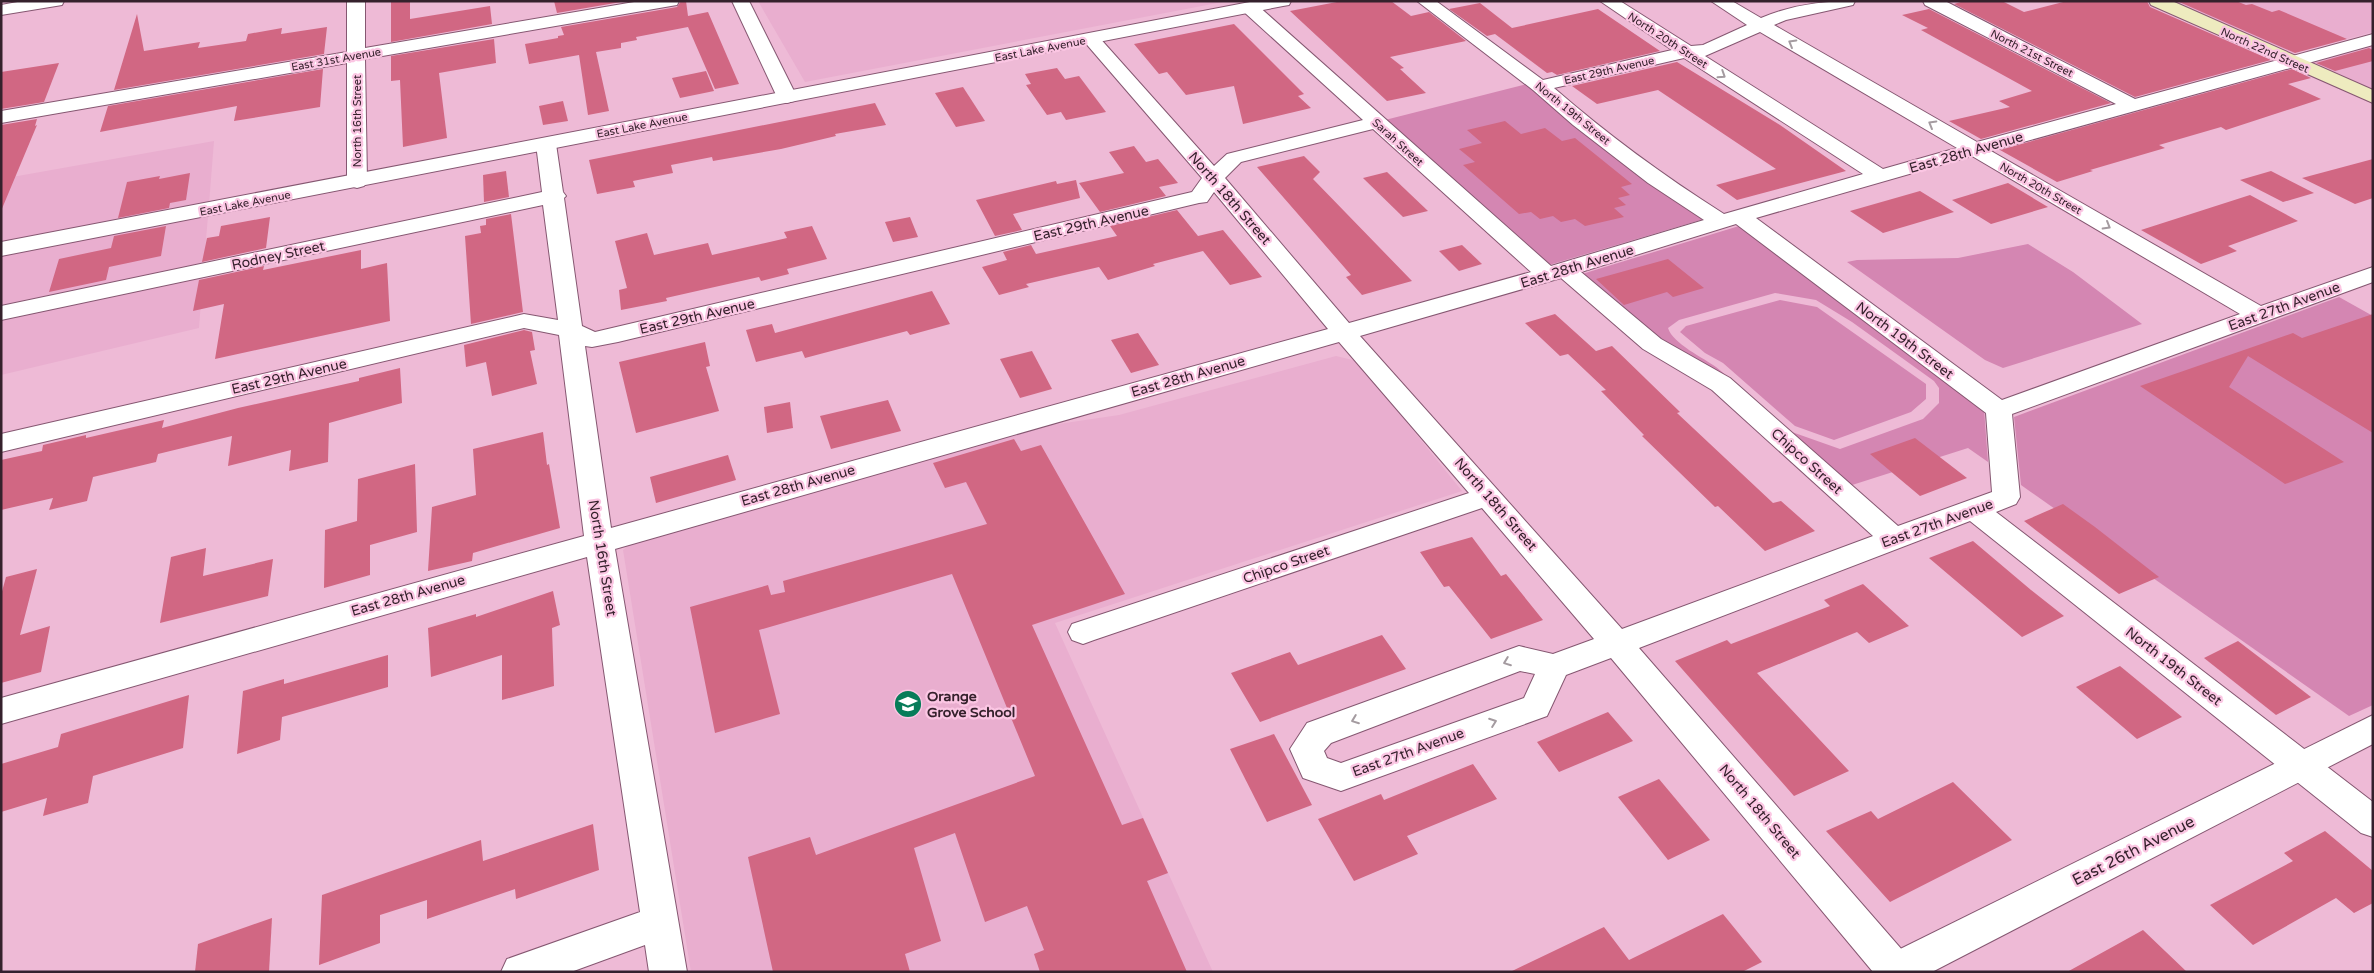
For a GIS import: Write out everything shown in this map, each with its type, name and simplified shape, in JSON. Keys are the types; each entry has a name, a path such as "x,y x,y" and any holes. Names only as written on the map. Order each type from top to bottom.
{"main road":[{"name":"North 22nd Street","path":"2157,1 2373,97"}],"street":[{"path":"1,10 56,1"},
{"name":"North 16th Street","path":"356,1 357,182"},
{"name":"East 31st Avenue","path":"1,117 671,1"},
{"path":"740,1 787,97"},
{"name":"East Lake Avenue","path":"1,249 357,182 1283,1"},
{"name":"North 19th Street","path":"1425,1 1540,86 1580,122 1655,179 1731,219 1999,410"},
{"name":"North 20th Street","path":"1608,1 1880,176"},
{"name":"North 20th Street","path":"1719,1 2259,314"},
{"name":"East 29th Avenue","path":"1540,86 1686,52 1707,50 1780,16 1847,1"},
{"name":"North 21st Street","path":"1931,1 2132,105"},
{"name":"Sarah Street","path":"1250,8 1377,122 1556,273 1652,344 1721,384"},
{"name":"North 18th Street","path":"1092,39 1344,332 1616,642 1895,971"},
{"name":"East 28th Avenue","path":"1,711 599,541 1556,273 1731,219 1975,149 2373,39"},
{"name":"East 29th Avenue","path":"1,443 524,321 570,329 592,340 618,335 1199,197 1213,178 1234,158 1377,122"},
{"name":"North 16th Street","path":"546,144 555,196 570,329 599,541 668,972"},
{"name":"Rodney Street","path":"1,313 555,196"},
{"name":"East 27th Avenue","path":"1554,667 1536,707 1341,776 1316,768 1307,749 1319,733 1519,658 1554,667 1893,538 1976,510 2006,497 1999,410 2373,274"},
{"name":"Chipco Street","path":"1721,384 1893,538"},
{"name":"Chipco Street","path":"1084,632 1489,496"},
{"name":"North 19th Street","path":"1976,510 2373,822"},
{"name":"East 26th Avenue","path":"1895,971 2373,728"},
{"path":"520,972 660,922"}],"shaded area":[{"path":"758,1 1228,1 805,82"},
{"path":"2166,1 2373,1 2373,32 2286,55"},
{"path":"2373,46 2373,92 2306,64"},
{"path":"1527,84 1704,219 1549,265 1385,120"},
{"path":"214,141 209,204 1,243 1,179"},
{"path":"208,216 204,263 1,305 1,255"},
{"path":"1739,226 1984,409 1988,462 1968,448 1849,486 1789,431 1840,449 1923,419 1939,403 1939,388 1934,381 1852,322 1816,300 1775,293 1679,320 1668,328 1682,345 1716,367 1734,383 1722,373 1719,374 1661,340 1582,274"},
{"path":"2028,244 2073,272 2142,324 2003,368 1985,360 1847,262 1857,260 1958,258"},
{"path":"203,276 199,328 1,375 1,319"},
{"path":"2339,297 2373,316 2373,705 2349,716 2021,485 2014,417"},
{"path":"1780,300 1817,307 1926,384 1926,399 1911,412 1834,440 1795,426 1723,363 1705,353 1680,332 1686,326"},
{"path":"1336,356 1357,361 1462,491 1055,623 1213,972 691,972 623,550 636,539 1038,427 1119,415"}],"building":[{"path":"391,1 410,1 410,19 490,6 492,24 391,42"},
{"path":"554,1 627,1 557,13"},
{"path":"681,1 686,1 688,16 708,12 739,84 715,89 688,27 636,37 637,40 621,43 621,48 596,52 609,111 588,115 579,55 529,64 525,44 558,38 558,36 564,35 561,27 677,7"},
{"path":"1342,1 1391,1 1411,16 1429,12 1466,41 1390,57 1404,68 1400,69 1426,93 1387,101 1290,11"},
{"path":"1964,1 2002,1 2024,12 2067,1 2147,1 2150,7 2271,60 2135,97 1954,4"},
{"path":"2177,1 2236,1 2246,5 2252,4 2272,12 2279,10 2347,39 2295,53"},
{"path":"1480,3 1512,28 1598,9 1660,51 1557,75 1552,72 1547,73 1495,34 1487,36 1449,9"},
{"path":"1929,9 2111,103 1981,139 1949,121 2010,107 1999,101 2032,91 1921,30 1928,28 1902,15"},
{"path":"137,14 144,51 200,42 198,48 246,41 248,34 282,28 281,34 327,27 324,54 114,90"},
{"path":"1234,24 1304,94 1298,96 1311,108 1243,124 1234,86 1186,95 1167,72 1159,74 1134,44"},
{"path":"494,39 496,63 439,73 447,138 403,147 400,80 391,81 391,56"},
{"path":"2369,48 2373,50 2373,61 2335,71 2316,63"},
{"path":"1677,62 1780,125 1846,171 1737,200 1716,185 1776,169 1658,90 1597,104 1572,86"},
{"path":"59,63 44,102 1,109 1,72"},
{"path":"1057,68 1065,79 1079,76 1106,112 1066,120 1061,112 1047,115 1026,85 1031,84 1025,74"},
{"path":"323,69 320,107 234,121 237,106 100,132 108,106"},
{"path":"2292,69 2311,78 2288,84 2321,99 2226,130 2221,127 2159,145 2165,148 2090,170 2093,171 2057,182 2000,150"},
{"path":"706,71 714,91 680,98 672,78"},
{"path":"963,87 985,121 956,127 935,93"},
{"path":"563,101 568,121 543,125 539,106"},
{"path":"875,103 886,125 835,134 836,136 781,149 713,161 712,157 671,165 673,173 633,181 635,187 597,194 589,160"},
{"path":"37,119 35,126 37,125 1,211 1,125"},
{"path":"1505,121 1521,134 1545,128 1562,141 1575,138 1632,184 1621,187 1630,195 1618,198 1626,205 1614,208 1624,217 1585,226 1575,219 1561,222 1553,216 1540,219 1531,212 1519,214 1463,165 1475,162 1459,149 1482,143 1467,130"},
{"path":"1134,146 1146,162 1158,159 1178,183 1159,187 1166,196 1100,212 1079,183 1124,173 1109,152"},
{"path":"1304,156 1320,172 1313,179 1412,281 1362,295 1346,277 1351,275 1257,167"},
{"path":"2373,159 2373,198 2355,204 2302,178"},
{"path":"506,171 509,197 484,202 483,175"},
{"path":"2271,171 2314,193 2283,202 2240,180"},
{"path":"1387,172 1428,211 1403,217 1363,178"},
{"path":"190,173 186,200 170,203 169,208 118,218 127,182 160,176 159,179"},
{"path":"1076,180 1080,198 1013,214 1022,230 995,236 976,200 1056,181 1057,184"},
{"path":"2008,183 2048,207 1991,224 1952,200"},
{"path":"1920,191 1954,212 1883,233 1850,211"},
{"path":"2250,195 2298,221 2228,246 2237,251 2201,264 2141,230"},
{"path":"1177,210 1198,236 1223,230 1262,277 1230,285 1203,251 1153,264 1155,266 1108,280 1099,267 1026,284 1029,287 999,295 982,267 1007,260 1003,252 1031,245 1036,254 1117,236 1110,226"},
{"path":"511,214 523,312 471,324 465,236 481,233 480,226 486,225 486,219"},
{"path":"270,217 266,248 202,262 207,238 219,236 221,226"},
{"path":"910,217 918,237 893,242 885,222"},
{"path":"166,226 161,256 109,267 106,280 49,292 59,259 111,248 114,236"},
{"path":"812,226 827,259 787,269 789,274 761,281 759,277 666,298 667,301 621,310 619,290 627,288 615,241 647,233 654,255 708,243 712,255 787,238 784,232"},
{"path":"1462,245 1482,264 1459,271 1439,251"},
{"path":"361,250 361,269 387,263 390,321 215,359 224,304 193,311 199,280 264,266 263,270"},
{"path":"1668,259 1704,288 1673,297 1667,292 1624,305 1596,279"},
{"path":"932,291 950,324 910,335 907,331 805,358 802,351 756,362 746,330 772,324 775,333"},
{"path":"1555,314 1596,351 1612,346 1680,412 1677,413 1773,503 1781,501 1815,531 1765,551 1718,506 1715,507 1642,436 1644,435 1601,391 1606,390 1568,354 1560,356 1525,323"},
{"path":"2373,314 2373,433 2248,356 2229,387 2344,462 2285,484 2140,386 2293,333 2302,338"},
{"path":"524,330 532,332 535,350 530,351 537,384 492,396 486,362 466,367 464,345"},
{"path":"1138,333 1159,365 1131,373 1111,340"},
{"path":"705,342 710,366 706,367 719,411 636,433 619,362"},
{"path":"1032,351 1052,389 1020,398 1000,359"},
{"path":"400,368 402,403 329,423 328,462 289,471 291,450 228,466 232,436 158,454 156,462 93,477 87,501 49,510 53,498 1,510 1,460 42,451 43,445 86,435 86,438 164,420 162,428 238,408 359,381 359,378"},
{"path":"888,400 901,431 831,449 820,416"},
{"path":"790,402 793,428 767,433 764,407"},
{"path":"543,432 547,465 549,464 560,528 473,553 472,561 428,571 432,507 476,495 473,449"},
{"path":"1915,438 1967,478 1920,496 1870,454"},
{"path":"1014,439 1021,451 1041,445 1125,594 1032,625 1122,825 1143,818 1168,873 1147,881 1187,972 1040,972 1034,954 1044,950 1027,906 985,922 955,833 914,848 941,941 905,954 910,972 773,972 748,857 810,837 816,855 1035,776 952,574 759,630 780,714 715,733 690,607 768,585 771,595 785,592 783,581 987,524 966,482 945,488 933,463"},
{"path":"728,455 736,480 656,503 650,477"},
{"path":"415,464 417,532 370,545 370,575 324,588 325,530 357,521 358,479"},
{"path":"2063,504 2159,577 2119,594 2024,521"},
{"path":"1472,537 1501,576 1506,574 1543,620 1491,639 1449,586 1444,587 1420,552"},
{"path":"1973,541 2064,616 2022,637 1929,558"},
{"path":"206,548 203,576 273,559 268,596 160,623 171,557"},
{"path":"37,569 20,635 50,626 41,672 1,683 1,595 6,577"},
{"path":"1863,584 1909,626 1869,643 1857,632 1757,673 1849,771 1794,796 1675,661 1727,640 1731,644 1830,606 1824,600"},
{"path":"553,591 560,625 552,628 554,686 502,700 502,655 431,677 428,628 476,614 476,617"},
{"path":"1382,635 1406,669 1260,722 1231,673 1290,652 1298,665"},
{"path":"2238,641 2311,697 2276,715 2204,658"},
{"path":"388,655 388,687 282,717 280,740 237,754 243,691 284,679 284,684"},
{"path":"2120,666 2182,717 2137,739 2076,687"},
{"path":"189,695 183,748 93,776 88,803 43,816 47,798 1,812 1,764 58,747 61,734"},
{"path":"1608,712 1633,741 1559,772 1537,742"},
{"path":"1274,734 1312,805 1267,822 1230,749"},
{"path":"1473,764 1497,799 1407,836 1418,854 1354,881 1318,819 1381,794 1384,800"},
{"path":"1659,779 1710,840 1668,860 1618,797"},
{"path":"1953,782 2012,840 1890,902 1826,831 1871,811 1878,819"},
{"path":"593,824 599,870 516,899 515,889 427,919 427,900 380,915 380,943 319,965 322,895 481,840 483,861"},
{"path":"2325,831 2373,871 2373,903 2354,913 2336,898 2253,945 2210,905 2293,861 2284,853"},
{"path":"1723,914 1762,962 1742,972 1510,972 1604,927 1629,960"},
{"path":"272,918 269,972 195,972 198,944"},
{"path":"2143,930 2187,972 2067,972 2116,945"}],"place":[{"name":"Orange Grove School","path":"908,704"}]}
